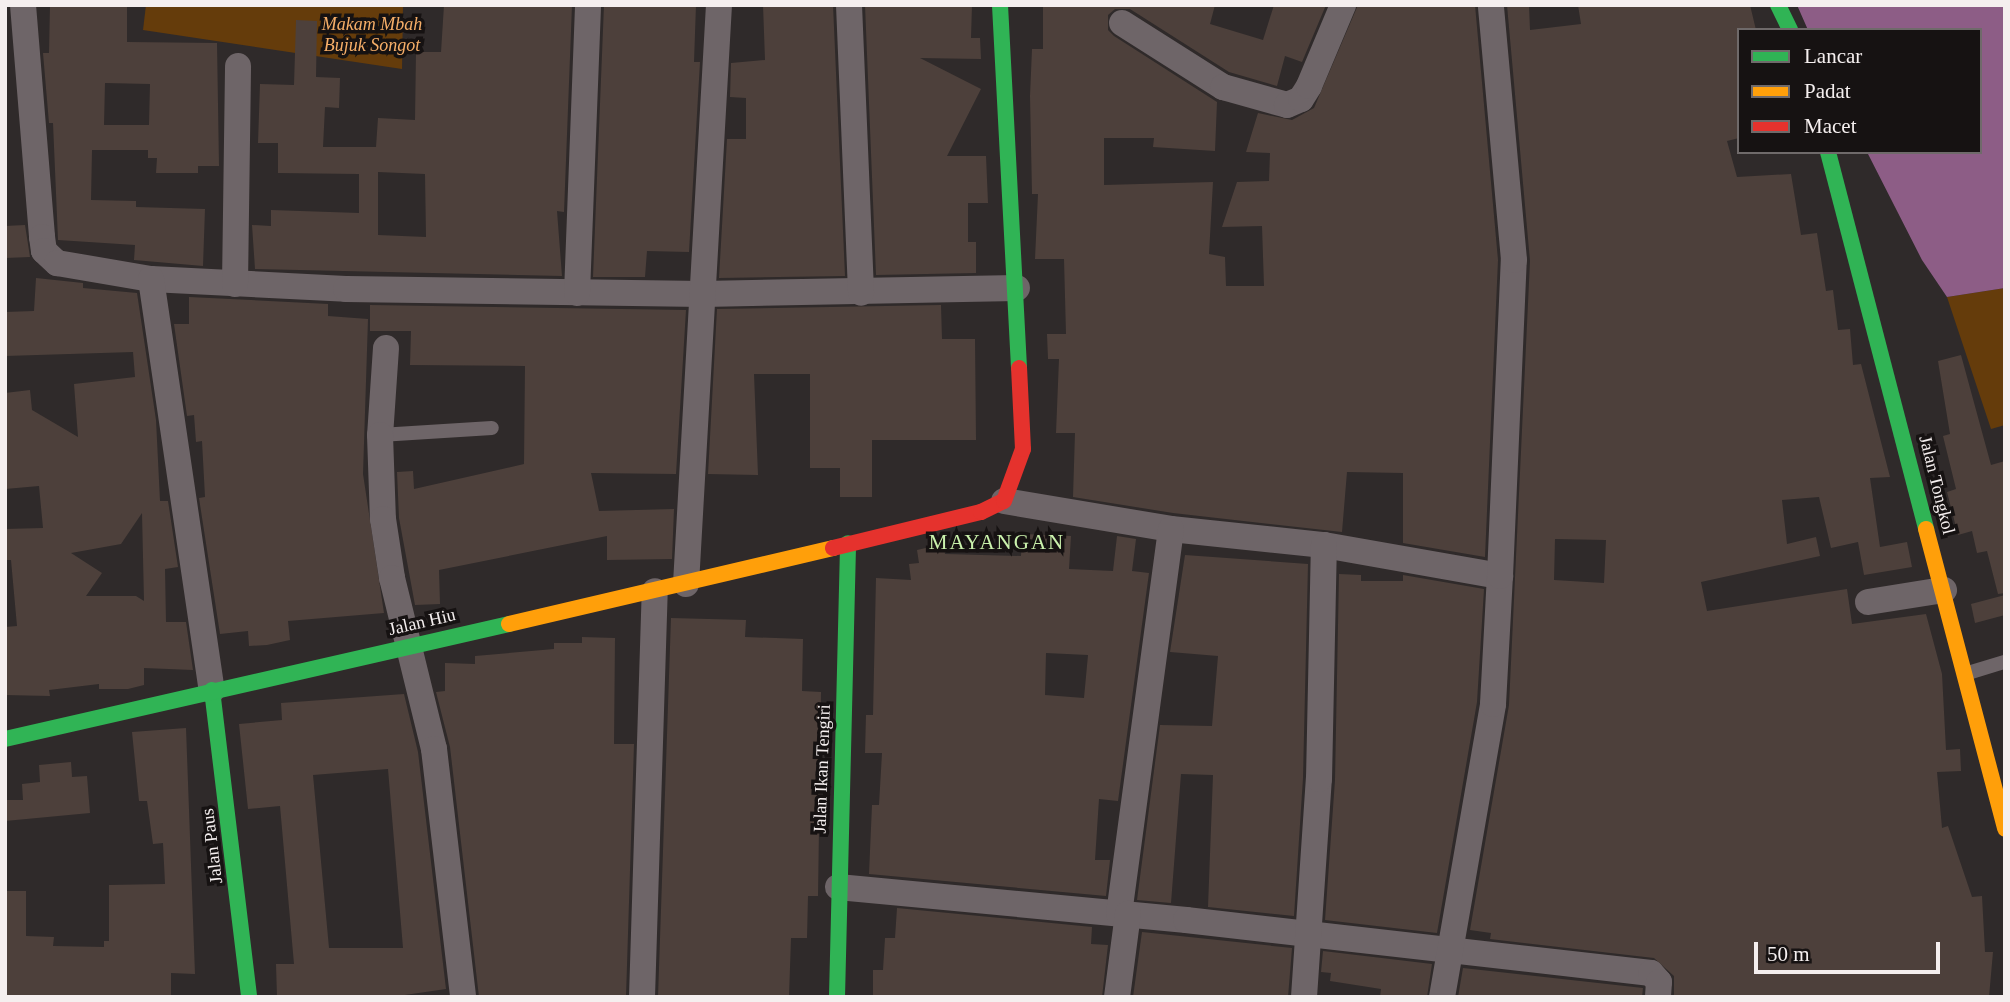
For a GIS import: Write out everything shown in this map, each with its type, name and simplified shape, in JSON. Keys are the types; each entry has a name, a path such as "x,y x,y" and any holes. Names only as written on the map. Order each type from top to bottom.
{"main road":[{"path":"1000,5 1017,288 1023,449 1004,501"},
{"path":"1778,5 1789,28"},
{"name":"Jalan Tongkol","path":"1829,154 1944,590 1997,765 2005,828"},
{"name":"Jalan Hiu","path":"5,739 408,645 654,592 981,512 1004,501"},
{"name":"Jalan Ikan Tengiri","path":"837,997 848,543"},
{"name":"Jalan Paus","path":"212,690 249,997"}],"street":[{"path":"23,5 44,251 57,263 151,279 235,284 578,293 861,293 1017,288"},
{"path":"578,293 588,5"},
{"path":"686,584 719,5"},
{"path":"849,5 861,293"},
{"path":"1122,23 1223,87 1287,105 1301,99 1309,86 1343,5"},
{"path":"1442,997 1493,704 1500,576 1514,260 1491,5"},
{"path":"235,284 238,66"},
{"path":"151,279 212,690"},
{"path":"386,348 380,435 383,519 408,645 434,749 463,997"},
{"path":"1004,501 1171,529 1324,545 1500,576"},
{"path":"1117,997 1123,914 1171,529"},
{"path":"1304,997 1319,779 1324,545"},
{"path":"1868,602 1944,590"},
{"path":"642,997 654,592"},
{"path":"838,887 1307,933 1451,953 1651,973 1659,982 1658,997"}],"lane":[{"path":"380,435 492,428"},
{"path":"1968,673 2005,662"}],"green space":[{"name":"Makam Mbah Bujuk Songot","path":"146,5 403,5 402,69 143,30"},
{"path":"2005,288 2005,425 1991,429 1947,297"}],"shaded area":[{"path":"1797,5 2005,5 2005,288 1947,297 1922,260 1868,154 1982,154 1982,28 1807,28"}],"building":[{"path":"50,5 127,5 127,42 217,43 219,166 198,166 198,173 156,173 157,158 148,158 148,150 92,150 91,200 136,201 136,207 205,209 203,266 134,260 135,245 58,240 53,123 49,123 43,53 49,53","holes":["105,83 150,84 149,125 104,125"]},
{"path":"444,5 572,5 564,212 557,211 562,276 255,269 252,225 271,226 271,210 359,213 359,174 278,173 278,143 258,143 260,84 294,85 296,20 317,21 316,77 340,78 339,108 325,107 323,147 376,147 378,118 415,120 416,52 441,52","holes":["378,172 425,174 426,237 378,235"]},
{"path":"604,5 696,5 694,62 700,62 689,252 647,251 645,277 593,277"},
{"path":"763,5 833,5 845,276 719,278 727,139 746,139 746,98 730,97 731,63 765,60"},
{"path":"865,5 972,5 971,38 980,38 981,59 920,58 981,89 947,156 986,156 988,203 968,203 968,242 976,242 976,273 876,275"},
{"path":"1043,5 1215,5 1210,24 1263,40 1274,5 1326,5 1302,62 1285,56 1277,86 1229,72 1130,9 1115,9 1108,15 1108,30 1114,36 1217,102 1215,151 1153,147 1154,138 1104,138 1104,185 1213,182 1209,254 1225,257 1226,286 1264,286 1262,226 1222,227 1237,182 1269,181 1270,153 1246,152 1258,113 1292,120 1314,108 1358,5 1475,5 1498,260 1485,557 1403,543 1403,473 1347,472 1342,532 1173,513 1073,497 1075,433 1056,433 1059,359 1048,359 1047,334 1066,334 1064,259 1035,259 1038,194 1032,194 1030,96 1032,49 1043,49"},
{"path":"1507,5 1529,5 1530,30 1581,24 1578,5 1750,5 1756,28 1737,28 1737,138 1727,141 1737,177 1791,174 1801,235 1817,233 1826,291 1833,290 1838,330 1850,329 1853,365 1861,364 1890,477 1870,478 1880,547 1907,542 1912,567 1864,575 1858,542 1831,548 1819,497 1782,500 1787,544 1816,537 1820,556 1701,582 1707,611 1847,589 1852,624 1926,614 1942,674 1946,750 1960,749 1961,771 1937,772 1942,828 1948,826 1972,897 1982,896 1985,952 1993,952 1989,997 1674,997 1674,976 1654,958 1490,939 1491,933 1470,930 1509,705 1530,261","holes":["1555,539 1606,540 1604,583 1554,580"]},
{"path":"25,225 30,257 5,258 5,226"},
{"path":"36,278 83,283 83,288 137,293 156,420 160,501 168,501 178,567 165,569 166,622 186,622 193,670 144,668 144,685 128,689 99,689 99,684 49,690 50,696 5,695 5,627 17,626 11,560 5,560 5,529 43,528 39,486 5,489 5,393 30,390 32,410 78,437 74,384 135,377 133,352 5,356 5,312 34,311","holes":["142,513 144,601 136,596 86,596 102,573 71,553 121,544"]},
{"path":"189,297 328,304 328,316 368,319 363,474 384,613 288,621 290,640 267,645 249,646 248,631 220,634 199,498 205,497 202,441 196,442 194,415 187,416 174,324 189,324"},
{"path":"370,305 686,310 676,474 591,473 599,511 674,509 672,559 607,560 607,536 439,570 440,604 415,605 399,518 397,472 413,471 414,489 524,464 525,366 410,365 411,331 370,331"},
{"path":"941,305 942,339 975,339 976,440 872,440 872,497 840,497 840,468 810,468 810,374 754,374 758,475 708,474 717,309"},
{"path":"1961,355 1991,465 2005,461 2005,593 1998,594 1987,551 1977,553 1972,531 1958,535 1947,492 1956,489 1943,436 1950,434 1938,361"},
{"path":"1022,534 1071,536 1069,569 1113,571 1117,536 1136,539 1132,571 1149,573 1118,801 1099,799 1095,860 1110,860 1106,896 869,874 872,805 879,805 882,753 865,753 866,715 873,715 876,578 911,580 909,564 919,563 917,550 930,547 944,545 945,554 1021,556","holes":["1046,653 1088,655 1084,698 1045,695"]},
{"path":"1185,555 1308,564 1303,778 1294,916 1208,907 1213,775 1181,774 1171,903 1137,900 1160,725 1212,726 1218,656 1170,652"},
{"path":"1339,574 1361,575 1361,581 1403,581 1403,575 1484,589 1477,702 1437,933 1325,920 1335,780"},
{"path":"2005,595 2005,615 1975,623 1971,604"},
{"path":"671,618 746,620 745,637 803,639 802,691 821,692 818,896 808,896 807,938 791,938 789,997 658,997"},
{"path":"582,637 615,638 614,744 634,744 626,997 479,997 450,747 436,692 445,691 445,663 475,664 475,656 554,649 554,643 582,643"},
{"path":"404,694 418,752 446,989 391,997 277,997 276,964 294,964 280,806 248,809 239,724 282,720 281,703","holes":["388,769 403,948 329,948 313,775"]},
{"path":"186,728 195,974 171,973 171,997 5,997 5,891 26,891 26,936 54,937 53,946 104,947 104,941 109,941 109,885 165,884 163,843 153,844 147,801 139,801 132,732"},
{"path":"71,762 72,777 87,776 90,813 5,821 5,800 23,800 22,784 40,782 39,765"},
{"path":"897,908 1092,927 1091,944 1108,945 1102,997 873,997 873,970 883,970 885,938 895,938"},
{"path":"1142,932 1292,948 1288,997 1133,997"},
{"path":"1323,951 1432,964 1427,997 1380,997 1381,989 1330,981 1331,973 1321,972"},
{"path":"1463,968 1643,988 1642,997 1458,997"}],"traffic: fast":[{"path":"1000,5 1019,368"},
{"path":"1778,5 1789,28"},
{"path":"1829,154 1926,529"},
{"path":"837,997 848,543"},
{"path":"5,739 509,624"},
{"path":"212,690 249,997"}],"traffic: slow":[{"path":"1926,529 2005,829"},
{"path":"509,624 833,548"}],"traffic: jam":[{"path":"833,548 981,512 1004,501 1023,449 1019,368"}],"district":[{"name":"MAYANGAN","path":"997,542"}]}
